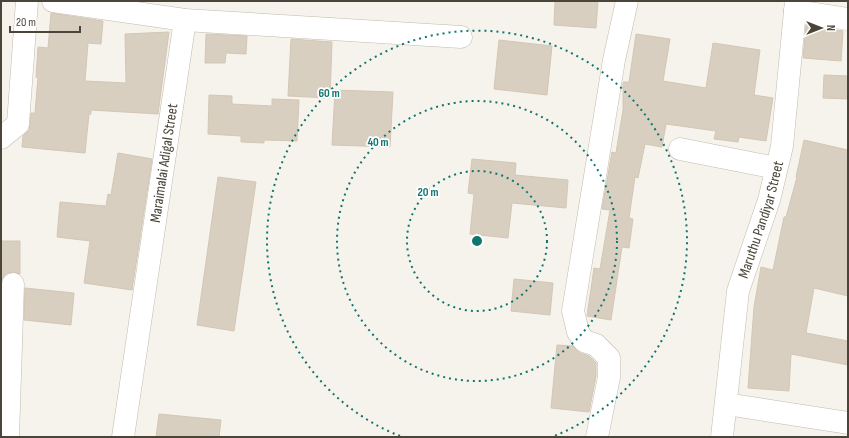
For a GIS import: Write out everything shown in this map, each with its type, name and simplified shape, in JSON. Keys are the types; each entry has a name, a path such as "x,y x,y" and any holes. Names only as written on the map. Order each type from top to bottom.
{"street":[{"path":"1,138 18,124 27,1"},
{"path":"53,1 185,20 461,37"},
{"path":"596,437 609,378 609,358 603,350 596,345 584,341 575,322 573,311 614,60 627,1"},
{"path":"795,6 848,20"},
{"name":"Maruthu Pandiyar Street","path":"722,437 738,291 768,200 782,146 795,6"},
{"name":"Maraimalai Adigal Street","path":"123,437 185,20"},
{"path":"680,149 776,168"},
{"path":"8,437 13,284"},
{"path":"726,404 848,422"}],"building":[{"path":"555,1 598,1 596,28 554,25"},
{"path":"51,13 103,21 101,44 88,43 85,81 126,83 125,34 169,32 158,114 91,110 91,114 89,114 85,153 22,147 23,136 29,130 31,113 35,113 38,78 36,77 38,47 48,48"},
{"path":"806,25 843,31 841,61 803,58"},
{"path":"206,34 247,36 246,54 226,53 225,63 205,63"},
{"path":"636,34 670,39 663,81 706,88 713,43 760,50 754,95 773,98 766,141 739,137 738,142 714,139 716,131 666,124 662,147 645,144 638,178 635,177 629,218 633,219 629,248 622,247 611,320 587,316 594,268 600,269 610,210 602,209 612,152 616,153 623,110 623,82 629,82"},
{"path":"291,39 332,42 330,98 288,96"},
{"path":"499,40 552,46 547,95 494,89"},
{"path":"824,75 848,76 848,99 823,98"},
{"path":"335,90 393,92 390,147 332,145"},
{"path":"209,95 232,96 232,104 272,106 272,99 299,100 297,141 264,140 264,143 241,142 241,136 208,134"},
{"path":"804,140 848,150 848,296 814,288 806,333 848,341 848,365 791,354 789,391 748,388 754,307 761,267 773,270 784,217 786,217 797,177"},
{"path":"118,153 152,159 132,290 84,283 90,241 57,237 60,202 106,206 108,194 111,195"},
{"path":"472,159 516,163 515,175 568,180 566,208 512,203 508,238 470,234 474,194 468,193"},
{"path":"218,177 256,182 234,331 197,325"},
{"path":"1,241 20,241 20,274 14,272 7,273 1,282"},
{"path":"514,279 553,283 550,315 511,311"},
{"path":"25,288 74,293 71,325 24,320"},
{"path":"557,345 573,346 580,353 589,356 596,363 596,376 589,412 551,408"},
{"path":"159,414 221,420 219,437 156,437"}]}
